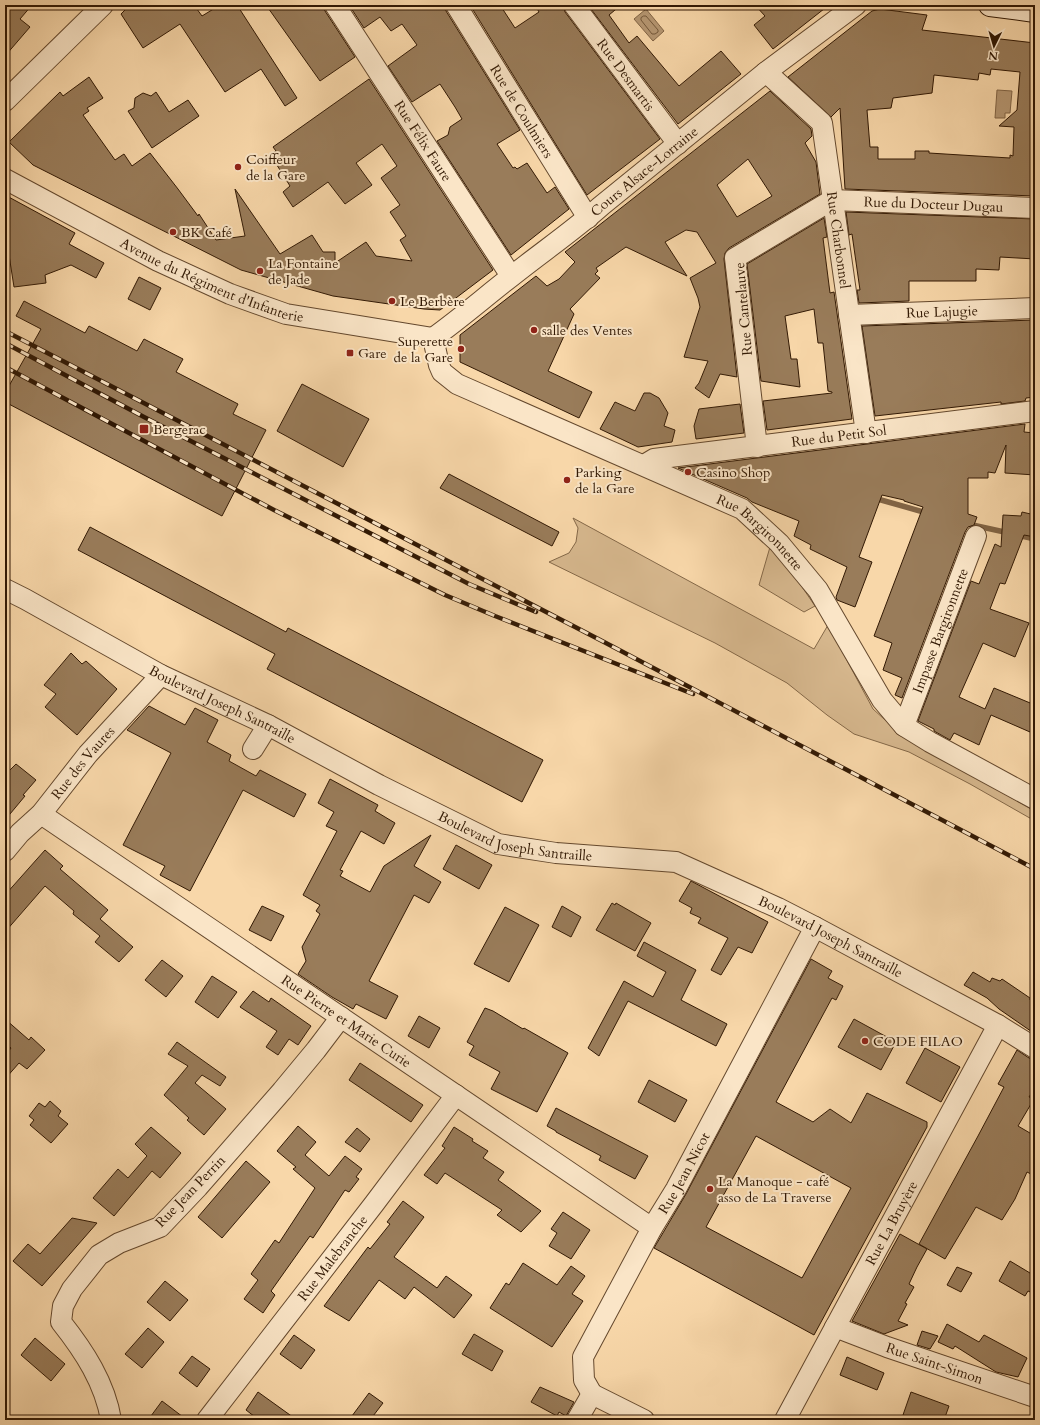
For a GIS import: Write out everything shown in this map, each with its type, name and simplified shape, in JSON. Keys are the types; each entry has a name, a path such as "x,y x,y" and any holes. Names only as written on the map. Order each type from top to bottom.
{"main road":[{"path":"990,5 1035,11"}],"street":[{"path":"5,101 103,5"},
{"name":"Rue Félix Faure","path":"335,5 512,276"},
{"name":"Rue de Coulmiers","path":"456,5 588,218"},
{"name":"Rue Desmartis","path":"574,5 678,144"},
{"name":"Cours Alsace-Lorraine","path":"433,338 456,322 512,276 588,218 766,72 856,5"},
{"name":"Rue Charbonnel","path":"766,72 822,123 866,433"},
{"name":"Avenue du Régiment d'Infanterie","path":"5,179 158,261 230,294 286,314 433,338"},
{"name":"Rue du Docteur Dugau","path":"832,200 1035,208"},
{"name":"Rue Cantelauve","path":"757,447 735,258 832,200"},
{"name":"Rue Lajugie","path":"849,315 1035,308"},
{"name":"Rue Bargironnette","path":"433,338 442,372 457,384 742,509 779,543 818,590 882,700 904,726 930,742 1035,799"},
{"name":"Rue du Petit Sol","path":"644,465 654,459 1035,411"},
{"name":"Impasse Bargironnette","path":"904,726 976,536"},
{"name":"Boulevard Joseph Santraille","path":"5,589 26,599 161,675 268,725 379,785 498,844 556,853 676,862 778,908 815,927 998,1025 1035,1048"},
{"name":"Rue des Vaures","path":"5,851 20,833 41,814 88,754 161,675"},
{"path":"253,749 268,725"},
{"name":"Rue Pierre et Marie Curie","path":"41,814 652,1228"},
{"name":"Rue Jean Nicot","path":"592,1394 584,1380 584,1357 652,1228 676,1189 815,927"},
{"name":"Rue Jean Perrin","path":"111,1420 110,1412 93,1368 74,1338 60,1322 63,1306 72,1289 99,1255 119,1243 160,1227 198,1187 282,1091 326,1038 341,1017"},
{"name":"Rue La Bruyère","path":"785,1420 998,1025"},
{"name":"Rue Malebranche","path":"207,1420 456,1095"},
{"name":"Rue Saint-Simon","path":"835,1327 887,1347 1035,1397"},
{"path":"577,1420 592,1394 644,1420"}],"shaded area":[{"path":"573,518 814,649 828,625 873,709 905,738 1035,811 1035,821 970,784 909,752 854,734 827,715 787,683 715,643 549,562 569,553 576,542 578,528"},
{"path":"770,547 798,581 815,606 804,612 759,585"}],"water":[{"path":"646,9 664,31 653,41 634,19"},
{"path":"997,90 1012,91 1010,113 1005,113 1005,118 995,118"}],"building":[{"path":"5,5 32,5 20,19 30,27 5,56"},
{"path":"130,5 194,5 202,16 220,5 237,5 297,98 285,106 261,69 225,92 180,24 143,48 121,14"},
{"path":"266,5 323,5 325,11 355,57 320,81"},
{"path":"356,5 445,5 446,11 520,130 497,144 513,168 515,167 517,169 527,163 547,193 555,187 569,209 511,255 437,141 448,135 450,127 462,119 455,107 440,84 412,102 388,66 417,45 402,24 391,31 380,17 364,28 351,8"},
{"path":"470,5 500,5 515,28 539,12 535,5 563,5 565,12 660,139 587,195"},
{"path":"588,5 621,5 609,15 629,43 637,36 679,86 721,51 741,74 678,124"},
{"path":"755,5 829,5 773,49 754,25 765,16"},
{"path":"880,9 927,15 922,30 1035,43 1035,196 845,189 840,108 831,117 788,77 872,11","holes":["991,69 1020,72 1017,110 999,126 1014,127 1013,156 1010,155 1010,158 915,151 915,159 878,159 878,147 870,147 867,110 891,108 893,98 932,93 934,75 978,80 979,73 990,75"]},
{"path":"89,77 103,98 87,108 89,111 83,115 115,160 124,154 132,166 150,153 198,216 199,214 216,240 245,236 235,189 280,254 312,235 323,252 335,252 335,263 366,242 376,256 412,261 400,240 406,236 390,212 400,205 381,178 397,166 382,144 356,163 372,185 345,204 328,182 293,207 283,192 290,186 270,154 276,151 273,147 369,79 493,270 440,310 333,296 241,270 33,165 9,142 60,92 63,96"},
{"path":"770,91 811,129 812,136 805,143 816,162 820,194 729,248 725,253 724,259 737,377 720,374 709,398 695,388 699,383 708,361 684,357 700,307 690,278 716,263 697,232 686,230 665,242 687,276 626,247 596,268 598,271 595,274 600,278 570,309 574,314 548,371 592,392 579,418 460,362 460,335 536,276 547,286 559,279 575,262 565,252","holes":["748,159 772,196 737,217 717,185"]},
{"path":"156,92 169,112 188,100 199,116 152,148 128,111 134,108 135,98 143,93 151,96"},
{"path":"5,195 75,233 69,244 104,263 96,278 71,265 45,275 46,283 14,287 9,255 7,256 5,242"},
{"path":"846,212 1035,219 1035,259 1000,257 999,270 976,269 976,281 909,281 909,301 859,303 857,290 860,290 852,234 849,235"},
{"path":"824,218 827,237 823,238 830,293 834,292 852,419 767,430 763,401 832,392 828,391 823,343 818,343 814,309 785,316 791,359 797,359 800,387 761,381 747,264"},
{"path":"139,277 161,288 150,310 128,299"},
{"path":"24,301 85,333 89,326 137,351 144,339 183,359 176,372 238,404 233,414 266,430 222,516 5,402 5,393 41,329 16,316"},
{"path":"1035,320 1035,397 1026,398 1025,401 1001,404 1001,402 875,416 862,326"},
{"path":"302,384 369,419 343,467 277,431"},
{"path":"644,393 650,393 659,398 668,413 664,426 675,430 672,442 638,447 600,429 615,402 635,411"},
{"path":"740,404 744,433 696,439 694,426 699,409"},
{"path":"1025,424 1024,432 1035,433 1035,475 1005,473 1006,445 995,473 988,472 988,478 968,478 968,514 977,517 974,525 968,527 965,532 902,698 895,695 902,678 883,670 892,643 874,636 923,507 904,500 882,495 859,557 872,562 855,607 837,600 836,597 847,567 810,549 811,545 794,536 799,521 752,502 747,498 678,468"},
{"path":"449,474 559,532 552,546 440,488"},
{"path":"1022,512 1035,515 1035,537 1024,535 1005,584 1000,583 990,609 1029,623 1015,657 983,643 959,697 985,709 994,688 1035,705 1035,721 1030,732 991,715 979,745 954,733 950,740 934,731 934,729 918,721 971,581 979,584 995,544 1001,547 1003,515 1021,516"},
{"path":"90,527 286,632 288,628 543,760 522,802 267,669 275,654 78,550"},
{"path":"71,653 82,664 86,661 117,689 77,735 45,707 56,694 44,685"},
{"path":"149,706 185,725 195,708 218,720 207,742 231,755 229,761 256,776 260,770 306,794 294,817 243,790 190,891 160,875 165,866 123,845 171,753 127,730"},
{"path":"16,764 36,780 5,820 5,775"},
{"path":"330,779 378,805 375,811 395,823 384,844 361,831 340,870 343,871 340,876 370,892 384,866 431,835 414,866 441,882 429,903 414,895 369,981 398,996 386,1019 356,1004 353,1009 298,974 306,961 302,947 320,914 316,911 320,905 303,895 337,831 326,826 334,812 318,803"},
{"path":"456,845 492,865 479,889 443,869"},
{"path":"45,850 63,866 60,869 108,910 100,919 133,947 119,962 95,942 100,936 73,914 74,911 45,886 5,932 5,895"},
{"path":"691,881 768,922 752,953 738,947 721,975 711,970 728,938 698,923 701,918 690,913 692,908 679,901"},
{"path":"612,903 615,905 616,903 651,923 635,951 596,930"},
{"path":"262,906 284,916 271,941 249,930"},
{"path":"562,906 581,917 571,937 552,927"},
{"path":"505,907 539,925 509,982 474,964"},
{"path":"644,942 696,970 681,1000 727,1024 716,1046 628,1001 599,1056 588,1048 624,981 653,997 666,972 637,956"},
{"path":"811,959 832,971 828,978 843,986 836,1000 832,998 776,1102 813,1122 830,1109 851,1123 867,1093 927,1122 927,1127 814,1335 654,1248 686,1194","holes":["756,1136 851,1188 802,1278 706,1227"]},
{"path":"162,960 183,976 166,997 145,980"},
{"path":"973,972 990,982 992,978 1000,981 1002,979 1030,998 1030,1000 1035,1004 1035,1034 999,1009 987,998 964,985"},
{"path":"212,976 237,992 218,1018 195,1002"},
{"path":"253,991 269,1002 271,998 311,1026 298,1045 289,1039 278,1055 266,1047 277,1031 240,1007"},
{"path":"485,1008 568,1053 537,1112 491,1089 500,1072 469,1055 474,1046 467,1042"},
{"path":"419,1016 440,1028 429,1048 408,1036"},
{"path":"5,1019 29,1040 31,1037 45,1050 27,1069 19,1063 5,1079 5,1056 11,1048 5,1043"},
{"path":"854,1019 896,1042 881,1070 838,1047"},
{"path":"177,1042 226,1077 220,1086 202,1075 195,1083 226,1109 204,1135 187,1120 189,1118 164,1095 188,1066 168,1054"},
{"path":"925,1048 960,1067 941,1102 906,1083"},
{"path":"1017,1050 1029,1058 1035,1059 1035,1088 1029,1097 1034,1099 1018,1126 1035,1136 1035,1176 1027,1172 1015,1199 1002,1220 976,1207 945,1259 919,1244 1004,1087 998,1084"},
{"path":"360,1063 423,1105 411,1122 349,1080"},
{"path":"649,1080 687,1100 675,1122 638,1102"},
{"path":"50,1101 61,1111 58,1116 68,1124 51,1143 30,1125 34,1120 29,1116 39,1103 45,1107"},
{"path":"556,1108 648,1156 635,1179 599,1160 601,1156 547,1126"},
{"path":"298,1126 316,1142 305,1155 329,1176 345,1156 362,1169 356,1177 359,1179 349,1192 345,1190 313,1238 310,1236 271,1291 275,1295 263,1313 244,1299 258,1280 251,1274 275,1240 279,1243 315,1188 293,1169 296,1167 277,1151"},
{"path":"151,1127 181,1153 160,1178 152,1171 114,1216 93,1198 118,1169 128,1178 147,1156 135,1144"},
{"path":"454,1127 488,1151 483,1158 504,1172 498,1180 541,1211 521,1232 497,1215 502,1210 445,1173 437,1184 424,1175 445,1148 442,1146"},
{"path":"357,1128 370,1139 360,1152 345,1142"},
{"path":"246,1161 270,1182 222,1238 198,1217"},
{"path":"403,1201 424,1217 394,1257 437,1288 446,1276 472,1295 454,1318 414,1287 405,1299 379,1280 349,1321 324,1306 368,1247 370,1249 390,1224 387,1222"},
{"path":"563,1212 590,1230 571,1259 549,1246 557,1233 551,1229"},
{"path":"72,1218 97,1223 42,1286 13,1261 28,1244 40,1254"},
{"path":"900,1234 927,1249 909,1284 914,1287 905,1303 907,1304 898,1321 908,1325 884,1334 852,1321"},
{"path":"1010,1261 1035,1276 1035,1294 1028,1291 1025,1296 999,1281"},
{"path":"523,1263 557,1285 571,1266 585,1276 572,1294 583,1301 552,1347 490,1308 506,1283 509,1285"},
{"path":"957,1267 972,1273 961,1292 947,1285"},
{"path":"165,1281 188,1300 170,1321 147,1302"},
{"path":"947,1324 979,1342 984,1335 1027,1358 1018,1377 996,1372 955,1346 953,1349 938,1342"},
{"path":"148,1328 164,1342 142,1368 125,1354"},
{"path":"922,1331 938,1336 930,1349 917,1345"},
{"path":"474,1334 503,1351 492,1371 462,1354"},
{"path":"294,1335 315,1350 301,1369 280,1354"},
{"path":"35,1338 65,1364 51,1381 21,1355"},
{"path":"192,1356 210,1369 197,1387 179,1373"},
{"path":"847,1357 884,1373 877,1390 840,1375"},
{"path":"540,1387 574,1402 566,1416 559,1412 557,1416 531,1402"},
{"path":"258,1392 297,1420 259,1420 246,1410"},
{"path":"911,1392 949,1406 944,1420 918,1420 903,1415"},
{"path":"369,1393 383,1403 370,1420 349,1420"},
{"path":"162,1401 187,1420 148,1420"}],"waterway":[{"path":"874,498 927,513"},
{"path":"968,524 1009,533"},
{"path":"1017,535 1035,539"}],"railway":[{"path":"5,331 604,642 1035,869"},
{"path":"5,343 144,417 469,584 536,612"},
{"path":"5,367 274,510 445,595 693,694"}],"place":[{"name":"Coiffeur de la Gare","path":"238,167"},
{"name":"BK Café","path":"173,232"},
{"name":"La Fontaine de Jade","path":"260,271"},
{"name":"Le Berbère","path":"392,301"},
{"name":"salle des Ventes","path":"534,330"},
{"name":"Superette de la Gare","path":"461,349"},
{"name":"Gare","path":"350,353"},
{"name":"Bergerac","path":"144,429"},
{"name":"Casino Shop","path":"688,472"},
{"name":"Parking de la Gare","path":"567,480"},
{"name":"CODE FILAO","path":"865,1041"},
{"name":"La Manoque - café asso de La Traverse","path":"710,1189"}]}
